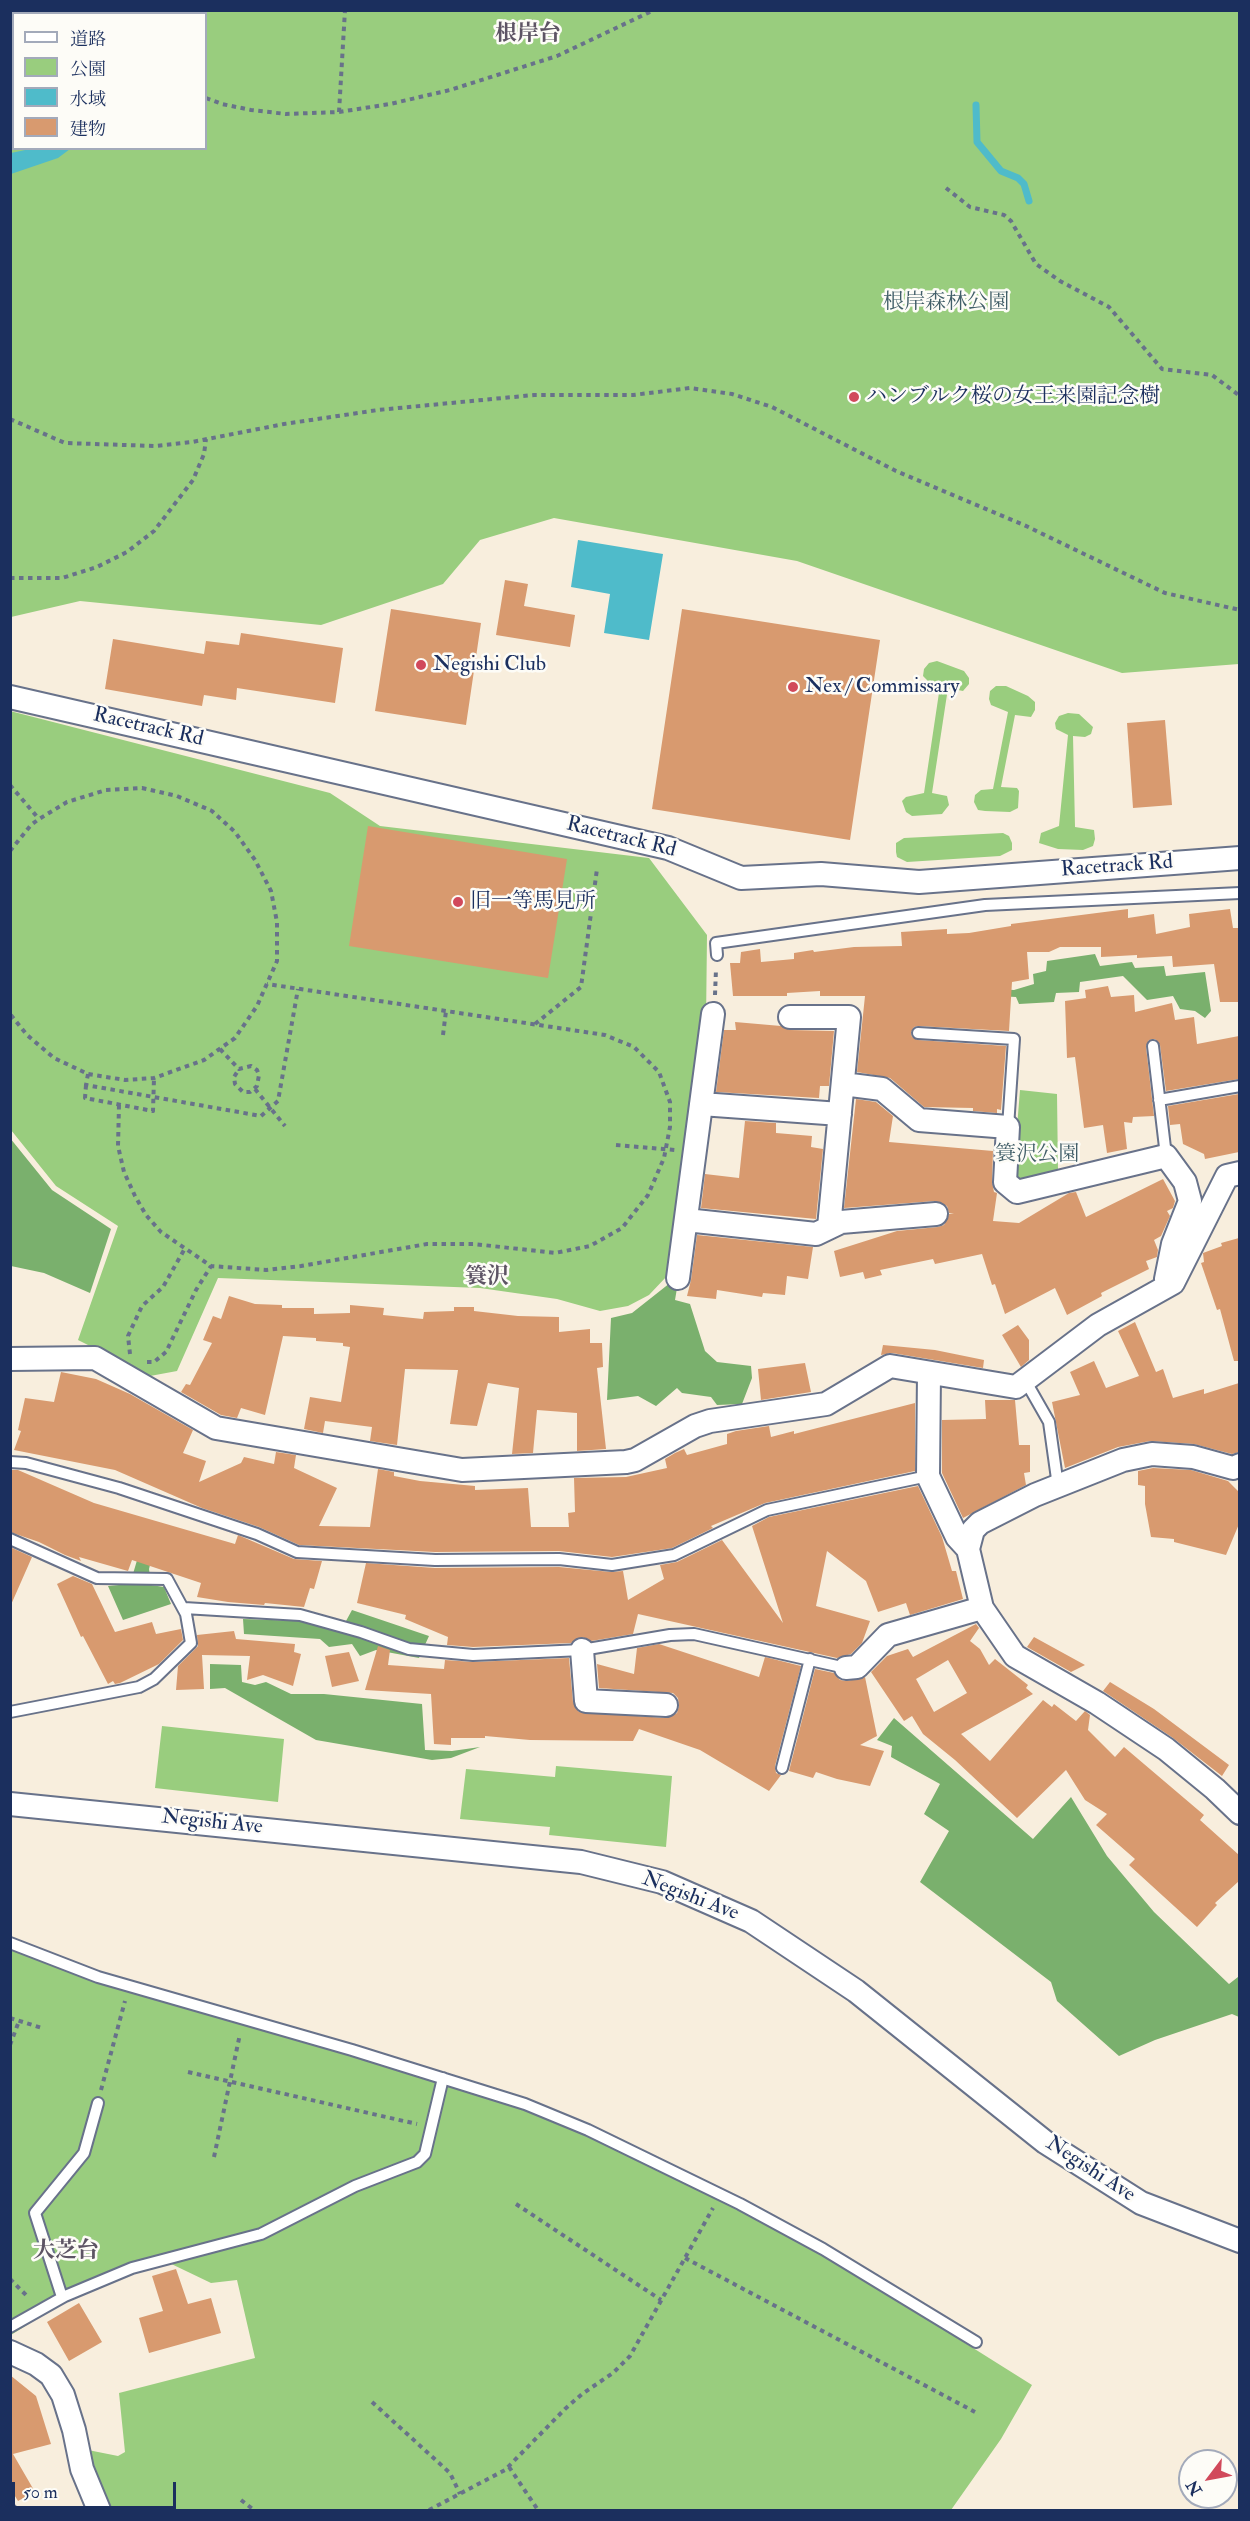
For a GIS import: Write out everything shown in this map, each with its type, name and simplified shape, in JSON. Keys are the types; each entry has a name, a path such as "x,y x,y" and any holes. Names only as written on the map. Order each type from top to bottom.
{"street":[{"name":"Racetrack Rd","path":"10,697 668,848 741,878 820,874 919,882 1239,858"},
{"path":"678,1278 714,1014"},
{"path":"790,1017 849,1017 829,1227"},
{"path":"843,1084 882,1089 919,1120 1008,1127 1005,1182 1017,1192 1166,1156 1185,1182 1190,1201 1173,1244 1164,1287"},
{"path":"701,1104 840,1114"},
{"path":"10,1359 95,1358 127,1368 216,1428 462,1470 626,1462 635,1460 695,1426 710,1421 826,1404 890,1366 1016,1387 1098,1325 1173,1283 1227,1176 1239,1173"},
{"path":"686,1220 816,1234 841,1222 936,1214"},
{"path":"929,1373 928,1476 957,1537 968,1549"},
{"path":"1239,1465 1233,1468 1193,1457 1152,1454 1123,1460 1035,1495 980,1523 973,1530 968,1549 982,1608 1015,1656 1097,1703 1166,1749 1215,1789 1239,1813"},
{"path":"846,1668 857,1667 888,1635 982,1608"},
{"path":"582,1650 586,1701 666,1706"},
{"name":"Negishi Ave","path":"10,1804 582,1862 662,1882 751,1921 856,1991 1045,2142 1141,2203 1239,2241"},
{"path":"10,2352 36,2364 51,2375 63,2395 74,2430 82,2469 99,2511"}],"lane":[{"path":"717,955 716,943 985,905 1239,893"},
{"path":"918,1034 1014,1039 1008,1127"},
{"path":"1153,1046 1166,1156"},
{"path":"1159,1100 1239,1086"},
{"path":"1026,1380 1048,1422 1059,1486"},
{"path":"10,1462 26,1463 119,1488 257,1534 297,1552 435,1560 559,1559 612,1565 674,1555 767,1510 928,1476"},
{"path":"10,1539 97,1578 167,1579 183,1608 191,1643 154,1679 139,1687 10,1712"},
{"path":"183,1608 300,1614 409,1649 473,1654 582,1650 670,1635 694,1634 846,1668"},
{"path":"782,1768 810,1659"},
{"path":"10,1943 129,1986 536,2108 588,2130 720,2194 823,2249 976,2342"},
{"path":"10,2327 62,2297 132,2268 261,2234 355,2186 417,2162 425,2154 443,2079"},
{"path":"62,2297 35,2213 84,2153 98,2103"}],"path":[{"path":"339,112 345,10"},
{"path":"207,98 222,104 262,112 286,114 339,112 390,104 512,72 557,56 654,10"},
{"path":"946,188 970,207 1004,215 1011,221 1036,264 1060,281 1109,307 1162,369 1212,375 1239,396"},
{"path":"10,419 65,443 155,446 378,410 534,395 633,395 690,388 732,394 772,408 896,471 1024,525 1165,593 1239,610"},
{"path":"10,578 62,578 98,567 127,552 154,531 193,480 204,454 206,439"},
{"path":"10,785 39,819"},
{"path":"10,851 31,825 68,802 106,790 142,788 177,796 212,811 235,832 255,860 271,891 277,922 277,961 257,1006 235,1038 204,1060 154,1078 125,1080 88,1074 54,1058 27,1035 10,1014"},
{"path":"535,1024 581,987 597,868"},
{"path":"714,1014 717,955"},
{"path":"119,1105 118,1146 124,1172 131,1188 153,1224 184,1250 211,1266 266,1270 427,1244 474,1244 555,1253 590,1246 622,1228 648,1195 666,1149 670,1127 670,1102 659,1072 634,1047 605,1035 267,984"},
{"path":"86,1085 261,1116 278,1101 297,989"},
{"path":"443,1035 446,1011"},
{"path":"220,1049 239,1069"},
{"path":"251,1066 257,1070 259,1081 255,1089 250,1092 239,1089 234,1077 239,1069 251,1066"},
{"path":"88,1074 85,1098 153,1111 154,1078"},
{"path":"255,1089 285,1126"},
{"path":"616,1145 695,1152"},
{"path":"184,1250 163,1287 142,1306 132,1326 128,1336 127,1368 154,1362 166,1352 196,1290 211,1266"},
{"path":"98,2103 129,1986"},
{"path":"10,2018 42,2028"},
{"path":"10,2045 19,2021"},
{"path":"214,2157 242,2027"},
{"path":"188,2072 432,2128"},
{"path":"429,2511 509,2467 565,2409 613,2373 630,2356 720,2194"},
{"path":"516,2204 661,2300"},
{"path":"685,2258 975,2412"},
{"path":"10,2279 40,2310"},
{"path":"372,2402 450,2473 460,2494"},
{"path":"509,2467 537,2511"},
{"path":"241,2500 254,2511"}],"green space":[{"name":"根岸森林公園","path":"10,11 1239,11 1239,664 1122,673 797,561 554,518 480,540 443,584 321,625 80,601 11,617"},
{"path":"937,661 964,671 969,678 969,684 963,691 948,688 932,793 947,796 949,805 942,814 912,816 906,812 902,801 906,797 924,793 940,686 929,682 923,676 924,669 929,663"},
{"path":"996,686 1006,686 1028,696 1035,702 1035,710 1031,717 1015,715 1001,787 1017,788 1019,791 1018,808 1010,812 978,810 974,802 975,795 981,790 993,789 1008,712 991,705 990,691"},
{"path":"10,711 330,793 380,826 649,858 707,935 706,1023 667,1276 649,1295 628,1306 600,1311 557,1299 480,1288 218,1278 177,1371 150,1376 78,1340 118,1226 56,1186 11,1130"},
{"path":"1068,713 1079,714 1093,727 1091,734 1085,737 1073,736 1075,827 1094,830 1095,839 1093,846 1083,850 1058,849 1039,843 1041,833 1059,826 1068,735 1056,729 1055,723 1059,716"},
{"path":"1003,833 1009,836 1012,850 1000,856 907,862 897,857 896,843 904,838"},
{"path":"1095,954 1100,966 1132,962 1135,968 1164,966 1166,976 1205,972 1211,1011 1205,1018 1195,1011 1180,1009 1173,996 1147,1000 1123,976 1080,982 1079,992 1056,993 1054,1002 1019,1004 1016,997 977,995 977,988 1014,990 1034,984 1033,974 1046,971 1047,961"},
{"name":"簑沢公園","path":"1020,1090 1057,1094 1058,1172 1019,1184 1013,1177"},
{"path":"10,1138 52,1190 111,1229 90,1293 44,1273 11,1266"},
{"path":"670,1283 677,1288 675,1300 690,1304 705,1351 717,1362 751,1366 752,1378 742,1404 717,1405 711,1397 682,1393 677,1388 656,1406 638,1396 607,1400 611,1318 632,1313"},
{"path":"143,1540 155,1544 149,1569 151,1585 164,1587 171,1604 123,1620 108,1586 130,1584"},
{"path":"352,1610 429,1636 419,1658 376,1650 360,1656 352,1644 329,1647 320,1639 244,1634 243,1619 301,1621 340,1632"},
{"path":"210,1664 241,1665 242,1682 255,1685 266,1682 291,1694 324,1694 422,1704 425,1750 452,1751 480,1747 451,1758 432,1760 316,1740 225,1688 210,1689"},
{"path":"894,1718 1033,1839 1071,1797 1107,1856 1154,1912 1229,1984 1239,1978 1239,2017 1232,2014 1155,2040 1119,2056 1057,2001 1051,1982 920,1882 949,1831 924,1814 940,1784 891,1757 892,1746 877,1740"},
{"path":"162,1726 284,1739 278,1802 155,1788"},
{"path":"556,1766 672,1776 666,1847 549,1835 550,1827 460,1819 466,1769 555,1777"},
{"path":"11,1949 163,2001 310,2042 517,2105 642,2159 817,2250 1032,2385 1001,2439 951,2510 107,2510 90,2472 88,2450 118,2456 125,2452 119,2393 255,2358 237,2280 211,2283 161,2259 62,2303 11,2335"}],"water":[{"path":"25,150 69,150 58,158 11,174 11,153"},
{"path":"578,540 663,554 649,640 604,633 610,594 571,587"}],"building":[{"path":"505,580 528,584 524,606 575,615 570,647 496,635"},
{"path":"391,609 481,623 466,725 375,711"},
{"path":"682,609 880,640 850,840 652,809"},
{"path":"241,633 343,648 335,703 237,688 236,700 204,695 202,706 105,689 113,639 204,654 206,641 239,645"},
{"path":"1165,720 1172,805 1133,808 1127,723"},
{"name":"旧一等馬見所","path":"368,826 567,859 548,978 349,946"},
{"path":"1128,909 1128,918 1154,914 1156,934 1190,927 1189,914 1230,909 1233,928 1239,928 1239,1002 1220,1002 1214,964 1173,967 1172,956 1101,957 1101,947 1060,947 1049,952 1027,952 1029,979 1012,982 1009,1031 918,1026 914,1027 911,1032 912,1037 918,1040 1006,1046 1001,1110 997,1109 997,1113 973,1111 973,1108 924,1107 890,1078 857,1072 865,996 820,996 820,991 787,993 787,996 733,996 730,963 740,963 741,952 760,949 761,962 794,959 794,953 813,950 814,952 854,947 902,946 901,932 947,929 947,934 969,933 1011,926 1011,924"},
{"path":"1108,986 1111,997 1134,995 1135,1012 1172,1003 1175,1020 1194,1017 1197,1044 1239,1036 1239,1079 1166,1091 1160,1045 1155,1039 1149,1040 1146,1047 1154,1116 1133,1117 1132,1123 1124,1122 1127,1149 1107,1153 1103,1125 1084,1128 1075,1057 1067,1058 1065,1001 1086,998 1085,990"},
{"path":"735,1022 781,1026 790,1030 834,1031 829,1086 820,1086 819,1098 716,1092 724,1030 736,1030"},
{"path":"1239,1094 1239,1152 1205,1159 1204,1154 1183,1144 1180,1124 1170,1125 1168,1106"},
{"path":"856,1099 876,1102 893,1116 889,1142 993,1151 992,1182 994,1192 997,1193 993,1221 1019,1223 1069,1193 1076,1192 1086,1217 1163,1179 1175,1201 1173,1208 1167,1211 1170,1216 1161,1236 1154,1240 1158,1250 1157,1257 1146,1261 1149,1269 1101,1293 1102,1296 1067,1315 1055,1288 1005,1314 982,1254 935,1264 933,1259 880,1270 882,1275 865,1279 863,1272 840,1277 834,1251 897,1231 938,1227 944,1225 949,1214 954,1213 949,1213 947,1206 935,1201 844,1208"},
{"path":"745,1121 776,1123 776,1133 812,1136 811,1147 823,1149 816,1219 701,1208 705,1174 739,1178"},
{"path":"697,1235 813,1247 808,1279 787,1276 785,1295 763,1293 762,1297 717,1290 716,1299 687,1296"},
{"path":"1239,1238 1239,1361 1234,1361 1220,1309 1217,1310 1201,1263 1204,1262 1203,1253 1222,1246 1221,1243"},
{"path":"229,1296 255,1304 282,1305 282,1308 314,1308 314,1314 350,1313 350,1305 384,1308 383,1315 423,1319 424,1312 454,1311 454,1307 474,1307 474,1311 518,1316 559,1317 559,1332 590,1329 590,1343 602,1343 603,1367 597,1368 606,1449 577,1451 577,1413 537,1410 533,1453 512,1454 519,1388 488,1383 477,1426 450,1424 458,1370 405,1369 397,1445 370,1441 372,1427 325,1421 323,1433 304,1429 310,1397 341,1402 350,1347 343,1346 343,1343 316,1341 316,1338 283,1336 265,1415 241,1408 237,1418 221,1415 181,1392 186,1384 190,1385 212,1343 203,1340 213,1316 221,1319"},
{"path":"1135,1322 1156,1372 1163,1369 1173,1398 1204,1389 1204,1394 1239,1383 1239,1452 1232,1454 1194,1444 1150,1441 1118,1447 1065,1468 1052,1402 1080,1395 1070,1372 1094,1361 1106,1388 1139,1376 1118,1331"},
{"path":"1018,1325 1029,1340 1029,1360 1021,1367 1002,1335"},
{"path":"883,1345 935,1350 984,1360 983,1368 892,1353 881,1355"},
{"path":"805,1363 811,1392 761,1400 758,1369"},
{"path":"61,1372 96,1379 130,1394 193,1430 183,1453 206,1461 199,1482 241,1463 244,1457 274,1464 276,1452 296,1455 294,1468 337,1488 319,1526 370,1527 378,1469 394,1472 394,1476 420,1481 475,1486 475,1490 528,1488 531,1527 569,1527 568,1513 575,1512 574,1478 626,1477 667,1468 665,1459 675,1453 684,1449 687,1455 727,1444 727,1434 736,1431 769,1426 771,1437 794,1431 794,1434 915,1403 915,1471 765,1503 711,1526 713,1528 672,1548 612,1557 559,1551 435,1552 299,1545 259,1527 202,1508 115,1470 14,1450 21,1431 18,1430 25,1398 54,1402"},
{"path":"985,1400 1015,1400 1019,1445 1030,1445 1030,1472 1024,1473 1026,1485 963,1518 942,1473 942,1420 986,1419"},
{"path":"1153,1468 1191,1470 1228,1481 1239,1492 1239,1524 1226,1555 1174,1542 1174,1539 1151,1537 1145,1504 1145,1486 1138,1485 1138,1471"},
{"path":"12,1470 18,1470 94,1503 235,1544 238,1535 294,1559 322,1561 314,1589 310,1588 304,1607 228,1602 197,1597 201,1583 132,1560 128,1571 79,1557 81,1561 65,1555 39,1542 10,1532"},
{"path":"918,1486 942,1537 952,1571 956,1571 963,1599 910,1615 906,1603 878,1612 866,1581 827,1551 816,1606 870,1621 862,1643 851,1654 837,1658 638,1614 633,1634 591,1641 582,1637 571,1643 473,1647 447,1645 448,1637 405,1619 406,1615 357,1603 366,1563 435,1568 559,1567 623,1571 628,1600 664,1579 660,1565 677,1562 722,1540 783,1623 752,1526 769,1517"},
{"path":"10,1547 32,1557 10,1607"},
{"path":"73,1576 92,1584 115,1632 152,1622 156,1634 181,1629 183,1640 159,1664 120,1683 115,1684 113,1681 108,1684 83,1636 81,1637 57,1584"},
{"path":"976,1624 979,1628 970,1641 980,1649 989,1665 995,1659 1028,1685 1026,1688 1033,1694 961,1734 990,1761 1043,1700 1052,1707 1054,1704 1076,1721 1085,1711 1090,1715 1088,1730 1115,1757 1124,1747 1204,1815 1200,1820 1239,1855 1239,1881 1215,1903 1217,1905 1197,1927 1129,1865 1135,1859 1096,1825 1107,1814 1085,1800 1066,1770 1017,1818 955,1760 923,1734 912,1716 904,1721 871,1672 887,1656 908,1649 913,1657","holes":["948,1660 967,1693 934,1712 916,1679"]},
{"path":"234,1631 236,1639 295,1644 294,1652 301,1654 293,1686 263,1675 247,1680 250,1656 202,1655 204,1689 176,1690 178,1666 198,1646 197,1635"},
{"path":"1034,1637 1085,1665 1071,1672 1027,1647"},
{"path":"659,1644 759,1677 765,1657 801,1666 775,1766 776,1773 781,1775 769,1791 700,1750 639,1729 633,1741 530,1740 485,1736 485,1738 451,1738 451,1745 434,1744 431,1694 365,1690 378,1646 390,1650 388,1665 444,1669 445,1660 473,1662 569,1658 573,1702 579,1712 666,1718 677,1713 679,1706 678,1698 673,1693 599,1688 597,1664 634,1674 637,1648"},
{"path":"349,1652 359,1681 332,1687 325,1656"},
{"path":"815,1669 834,1673 840,1680 847,1681 865,1677 877,1736 860,1745 884,1751 870,1786 816,1772 813,1778 789,1771"},
{"path":"1110,1682 1154,1709 1229,1765 1222,1776 1173,1738 1103,1691"},
{"path":"176,2269 188,2304 211,2298 221,2333 149,2353 139,2318 163,2311 152,2276"},
{"path":"79,2303 102,2342 69,2361 47,2322"},
{"path":"10,2375 36,2396 51,2444 13,2454 35,2492 18,2501 10,2488"}],"waterway":[{"path":"976,105 977,142 1001,171 1018,178 1024,184 1029,201"}],"place":[{"name":"ハンブルク桜の女王来園記念樹","path":"854,397"},
{"name":"Negishi Club","path":"421,665"},
{"name":"Nex / Commissary","path":"793,687"},
{"name":"旧一等馬見所","path":"458,902"}],"district":[{"name":"根岸台","path":"528,35"},
{"name":"簑沢","path":"487,1278"},
{"name":"大芝台","path":"66,2252"}]}
